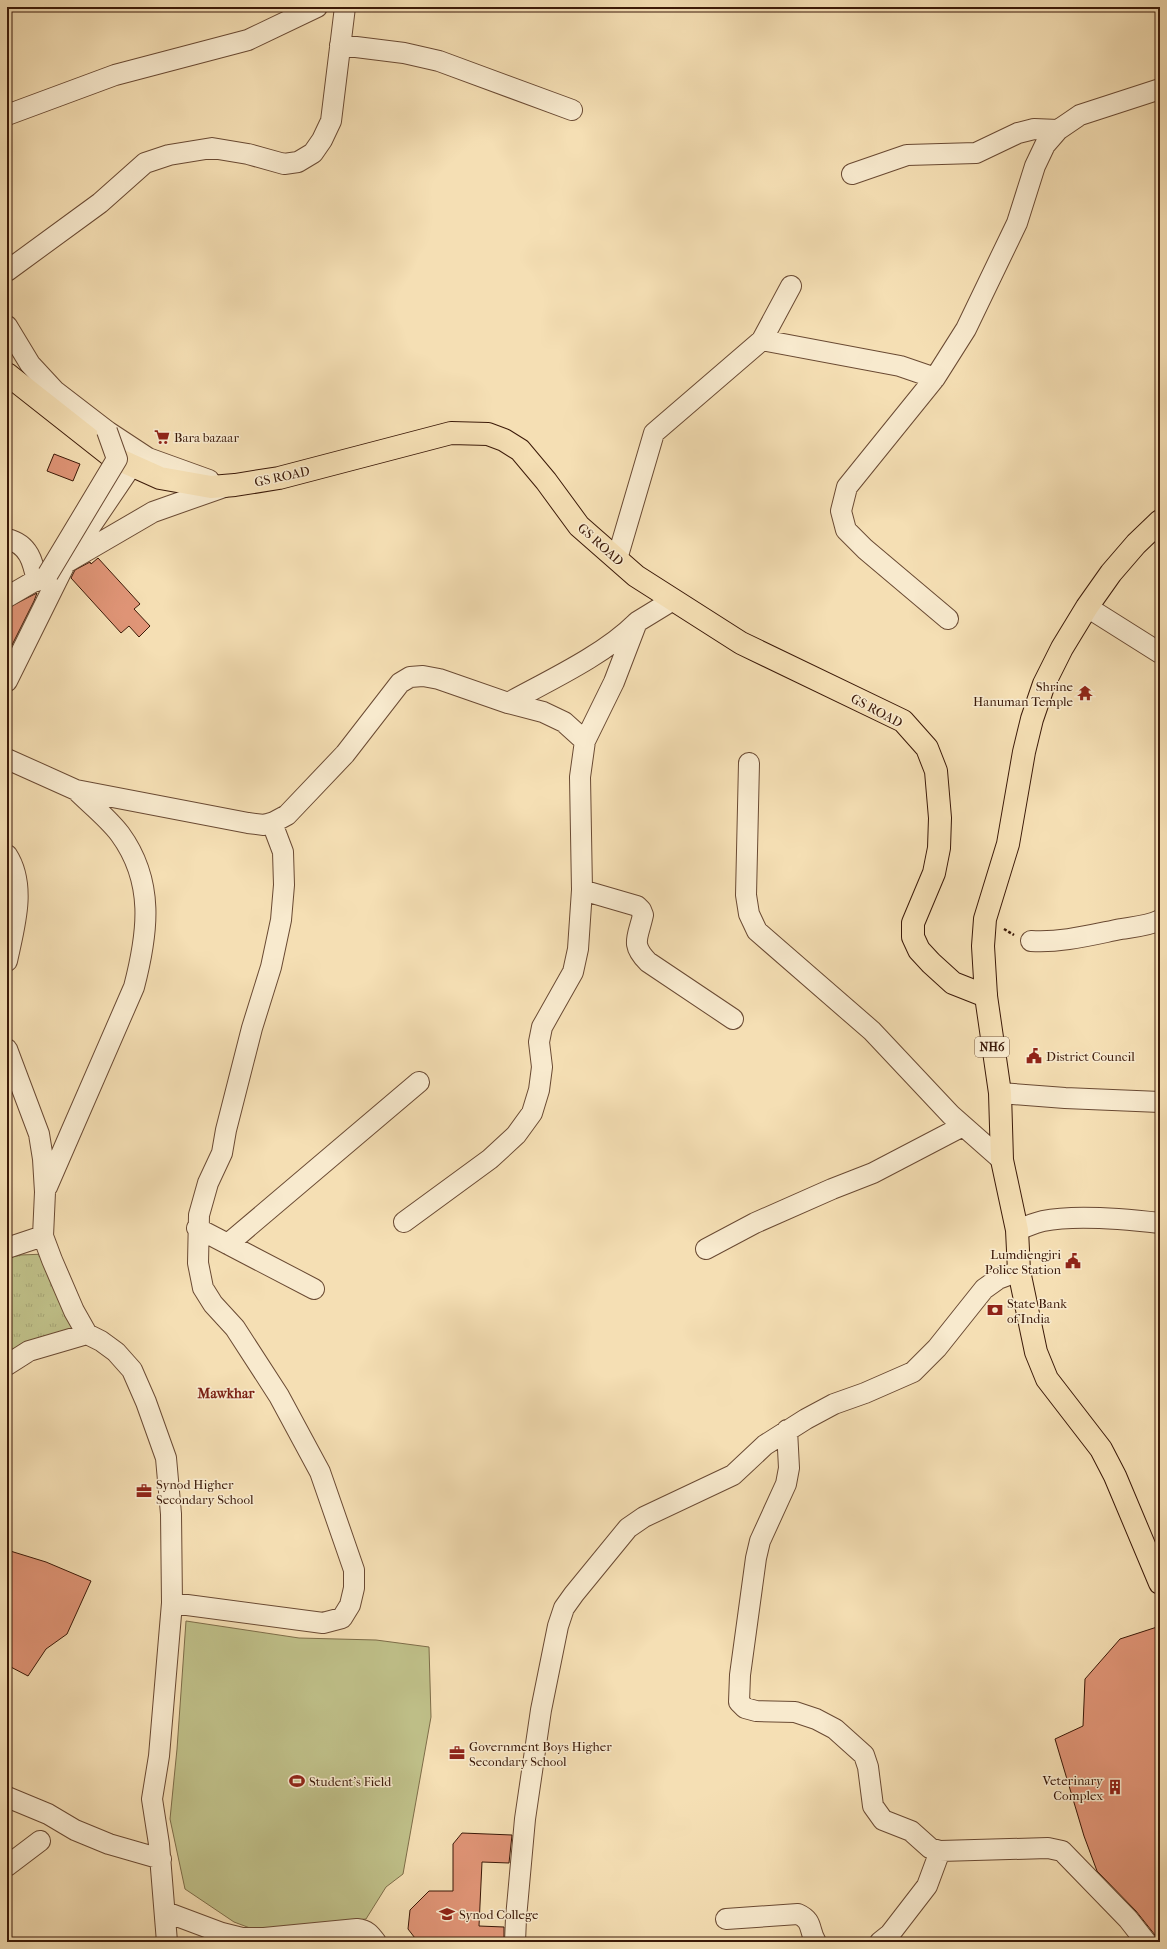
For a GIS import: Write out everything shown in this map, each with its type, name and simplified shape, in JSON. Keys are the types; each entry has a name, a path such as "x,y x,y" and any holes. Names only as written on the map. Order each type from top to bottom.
{"main road":[{"name":"GS ROAD","path":"7,374 125,462 160,478 211,487 279,478 451,433 488,434 504,440 520,450 546,481 579,526 636,576 742,643 903,721 927,748 936,772 940,818 939,848 934,873 913,923 913,938 919,950 953,983 986,996"},
{"name":"NH6","path":"1160,521 1136,544 1111,573 1087,607 1062,648 1044,684 1032,719 1019,780 1008,844 985,919 983,946 986,996 1000,1092 1002,1160 1017,1230 1019,1271 1036,1352 1047,1379 1101,1449 1115,1476 1160,1583"}],"street":[{"path":"7,115 115,75 248,40 317,7"},
{"path":"7,271 100,203 145,163 169,155 212,148 248,154 284,164 298,162 313,153 322,140 331,121 345,7"},
{"path":"340,45 404,53 439,61 572,110"},
{"path":"948,619 865,549 846,530 841,510 847,487 935,378 966,329 1017,223 1035,166 1045,145 1058,130 1080,115 1160,89"},
{"path":"852,174 907,155 976,153 1018,133 1034,129 1058,130"},
{"path":"617,559 654,433 762,340 791,286"},
{"path":"7,326 30,364 55,391 108,431 148,458 226,486"},
{"path":"762,340 900,366 935,378"},
{"path":"108,431 125,462"},
{"path":"7,681 65,564 125,462"},
{"path":"42,577 125,462"},
{"path":"7,597 153,512 226,486"},
{"path":"7,539 23,547 32,558 42,577"},
{"path":"508,703 580,664 628,631 637,622 673,600"},
{"path":"1087,607 1160,653"},
{"path":"404,1222 490,1159 516,1135 532,1113 539,1090 542,1067 539,1042 542,1027 573,972 578,949 582,890 580,777 585,741 614,682 637,622"},
{"path":"7,759 76,790 248,823 264,824 272,823 287,816 345,754 400,684 410,677 423,676 439,679 508,703 543,712 564,722 585,741"},
{"path":"749,763 746,895 749,914 757,930 872,1031 963,1126 1002,1160"},
{"path":"45,1192 134,987 142,957 145,929 145,902 141,874 132,854 119,833 76,790"},
{"path":"172,1603 323,1622 342,1618 350,1605 354,1588 354,1570 320,1472 275,1390 235,1328 213,1304 203,1288 198,1263 199,1215 206,1189 222,1153 226,1130 252,1028 271,967 281,920 284,886 283,852 272,823"},
{"path":"7,855 12,863 17,880 18,897 7,961"},
{"path":"582,890 637,906 643,915 636,948 639,953 648,962 733,1019"},
{"path":"1031,941 1044,942 1070,939 1160,920"},
{"path":"7,1048 39,1134 43,1159 45,1192 43,1236 74,1311 87,1334 101,1341 116,1352 132,1370 166,1458 171,1514 172,1603 159,1756 152,1799 161,1859 167,1942"},
{"path":"228,1244 419,1082"},
{"path":"1000,1092 1065,1098 1160,1102"},
{"path":"706,1249 756,1223 832,1189 874,1173 963,1126"},
{"path":"1017,1230 1044,1221 1072,1219 1120,1218 1160,1223"},
{"path":"198,1228 314,1289"},
{"path":"7,1248 43,1236"},
{"path":"516,1942 525,1819 541,1710 558,1626 564,1608 608,1551 628,1528 644,1517 733,1475 765,1445 787,1430 834,1404 865,1393 913,1372 937,1348 984,1290 998,1279 1019,1271"},
{"path":"7,1365 29,1351 87,1334"},
{"path":"787,1430 789,1468 786,1484 760,1541 756,1558 740,1675 739,1702 745,1708 756,1711 795,1712 816,1719 835,1729 864,1755 868,1767 873,1806 882,1820 911,1831 930,1848 940,1851 1048,1848 1062,1851 1128,1919 1146,1942"},
{"path":"7,1797 48,1814 75,1830 109,1844 161,1859"},
{"path":"7,1866 40,1841"},
{"path":"880,1942 890,1934 927,1886 940,1851"},
{"path":"166,1912 222,1933 242,1938 264,1938 357,1929 365,1930 376,1942"},
{"path":"726,1919 798,1914 805,1917 810,1923 816,1942"}],"path":[{"path":"985,919 1020,938 1031,941"}],"green space":[{"path":"45,1254 80,1333 20,1345 7,1354 7,1258 21,1255"},
{"name":"Student's Field","path":"186,1621 299,1638 376,1640 429,1647 431,1717 403,1874 386,1887 366,1919 258,1931 234,1922 185,1889 170,1819 177,1749"}],"building":[{"path":"54,454 80,464 73,481 47,471"},
{"path":"98,558 140,604 134,609 150,626 139,637 129,626 121,633 71,578 75,570 90,562 91,564"},
{"path":"37,593 34,601 7,655 7,608"},
{"path":"7,1550 46,1562 91,1581 67,1634 46,1649 28,1676 7,1665"},
{"name":"Veterinary Complex","path":"1157,1627 1160,1636 1160,1942 1157,1942 1155,1935 1136,1911 1097,1871 1084,1836 1055,1739 1083,1726 1085,1679 1120,1639"},
{"path":"462,1833 512,1835 509,1863 482,1862 479,1926 504,1927 504,1942 418,1942 408,1929 410,1910 429,1891 453,1891 453,1844"}],"place":[{"name":"Bara bazaar","path":"162,437"},
{"name":"Shrine Hanuman Temple","path":"1085,693"},
{"name":"District Council","path":"1034,1056"},
{"name":"Lumdiengjri Police Station","path":"1073,1261"},
{"name":"State Bank of India","path":"995,1310"},
{"name":"Synod Higher Secondary School","path":"144,1491"},
{"name":"Government Boys Higher Secondary School","path":"457,1753"},
{"name":"Student's Field","path":"297,1781"},
{"name":"Veterinary Complex","path":"1115,1787"},
{"name":"Synod College","path":"447,1914"}],"district":[{"name":"Mawkhar","path":"226,1393"}]}
